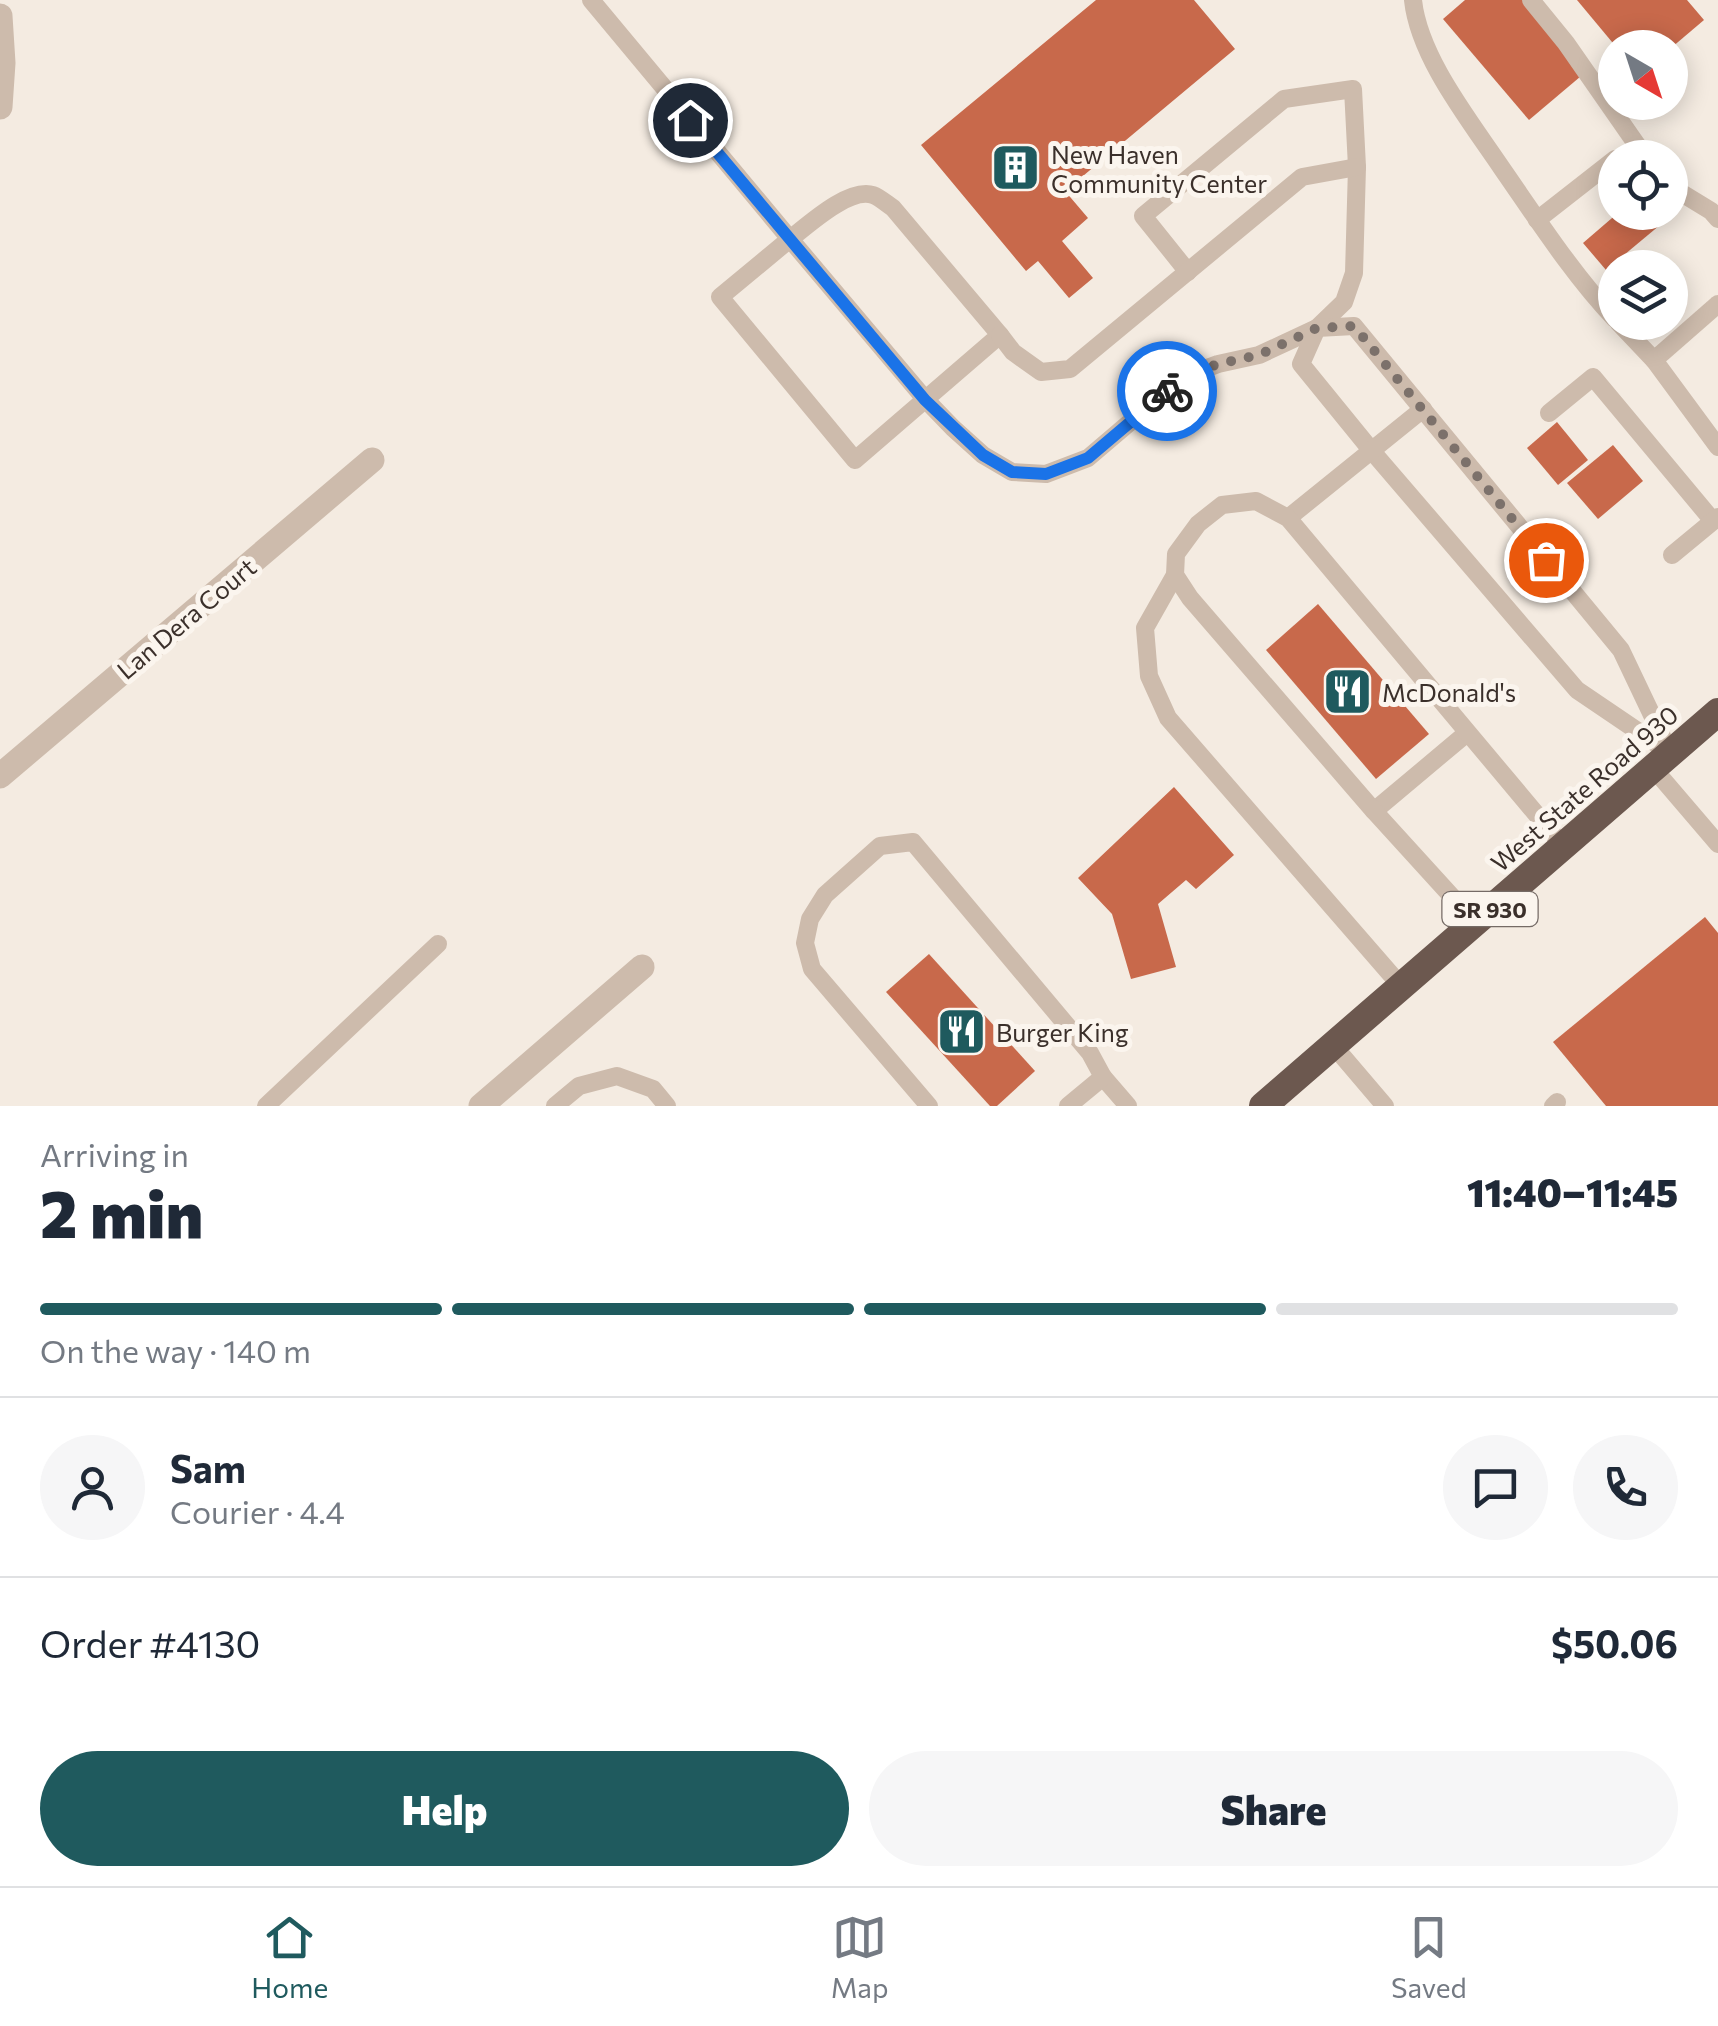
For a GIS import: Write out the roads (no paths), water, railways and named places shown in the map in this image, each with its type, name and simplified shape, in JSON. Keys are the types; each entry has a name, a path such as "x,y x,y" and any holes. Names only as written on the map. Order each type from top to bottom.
{"highway":[{"name":"West State Road 930","path":"1277,1101 1333,1045 1718,712"}],"street":[{"path":"0,16 4,63 0,107"},
{"name":"Lan Dera Court","path":"0,776 372,460"},
{"path":"481,1106 642,967"}],"lane":[{"path":"590,0 925,400 983,455 1012,472 1046,474 1088,458 1183,377 1259,355 1317,328 1344,302 1354,273 1358,167 1353,89 1284,99 1143,216 1188,272"},
{"path":"1412,0 1415,20 1446,86 1537,220 1598,298"},
{"path":"1531,0 1634,140"},
{"path":"1000,335 855,460 720,297 846,199 859,193 872,195 893,208 1000,335 1014,352 1041,372 1070,369 1302,177 1358,167"},
{"path":"1537,220 1598,172"},
{"path":"1688,197 1718,219"},
{"path":"1654,360 1718,304"},
{"path":"1317,328 1354,326 1621,650 1661,761 1718,844"},
{"path":"1317,328 1301,364 1577,690 1661,761"},
{"path":"1635,340 1718,446"},
{"path":"1549,413 1593,376 1716,519 1672,555"},
{"path":"1288,518 1422,409"},
{"path":"1401,986 1168,718 1149,676 1145,628 1175,575 1176,554 1198,524 1222,505 1256,501 1288,518 1563,846"},
{"path":"1175,575 1213,627 1475,922"},
{"path":"1374,811 1467,734"},
{"path":"929,1106 812,969 805,943 810,920 825,895 880,846 913,842 1090,1053 1102,1077 1128,1106"},
{"path":"266,1106 438,944"},
{"path":"1333,1045 1385,1106"},
{"path":"555,1106 578,1086 617,1076 653,1089 667,1106"},
{"path":"1068,1106 1102,1077"}],"place":[{"name":"New Haven Community Center","path":"1016,168"},
{"name":"McDonald's","path":"1347,692"},
{"name":"Burger King","path":"961,1032"}]}
